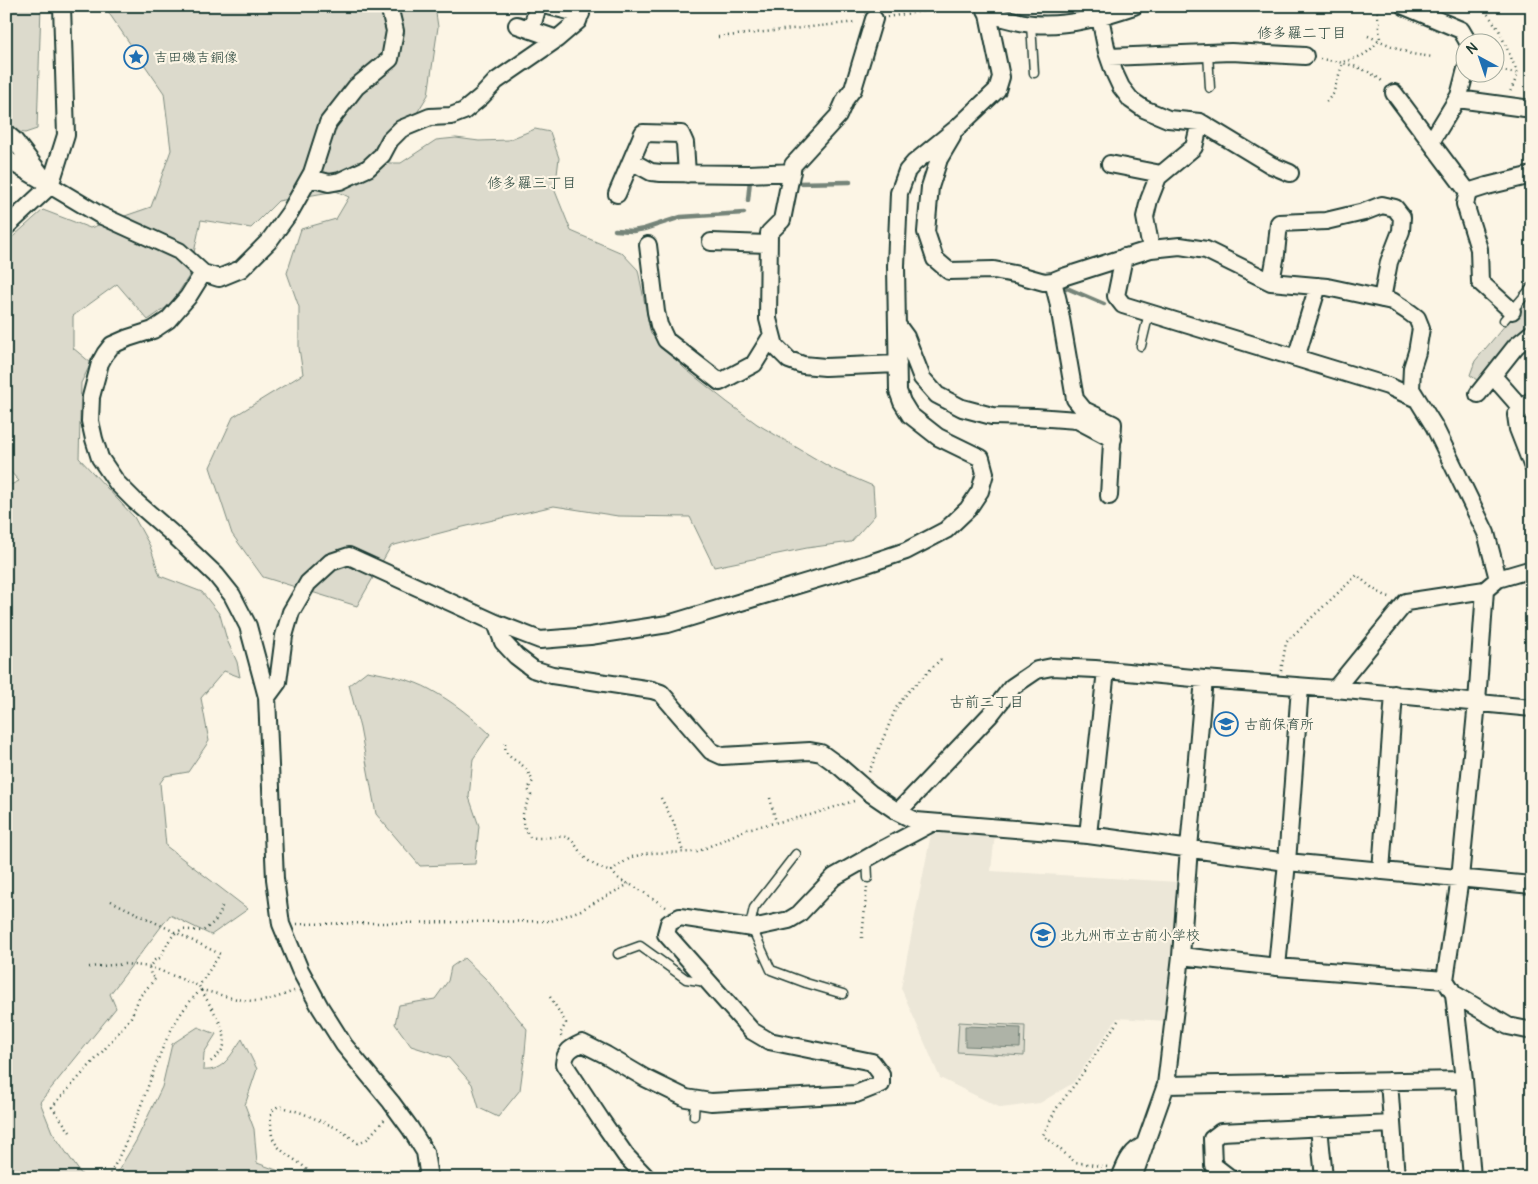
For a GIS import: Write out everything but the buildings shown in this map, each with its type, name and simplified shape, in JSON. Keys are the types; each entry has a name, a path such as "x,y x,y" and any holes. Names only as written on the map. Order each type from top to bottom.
{"street":[{"path":"6,227 50,186 66,134 62,6"},
{"path":"6,158 100,215 179,251 203,273 219,278 241,269 269,241 290,212 310,178 328,123 356,87 390,59 395,31 389,6"},
{"path":"538,6 524,28 557,39"},
{"path":"310,178 329,183 340,181 368,168 382,155 390,140 401,129 430,117 451,116 464,110 482,96 496,81 557,39 578,21 582,10 548,6"},
{"path":"267,697 278,682 284,636 291,612 308,583 331,562 350,556 496,623 540,640 590,636 668,624 906,551 946,530 968,509 980,491 985,473 981,458 938,436 910,415 898,391 896,266 899,193 906,171 957,128 997,90 1000,77 986,10 1031,24 1058,25 1092,14 1134,6"},
{"path":"1404,6 1462,32"},
{"path":"1092,14 1114,72 1121,87 1131,100 1144,109 1168,119 1200,122 1271,165 1290,173"},
{"path":"874,19 853,89 846,98 838,116 793,165 782,220 769,233 768,319 775,346 789,360 803,365 825,367 898,364"},
{"path":"1109,57 1231,52 1305,56"},
{"path":"1431,142 1458,99 1463,82"},
{"path":"1394,93 1468,192"},
{"path":"1458,99 1532,109"},
{"path":"1150,248 1145,217 1158,177 1194,146 1200,122"},
{"path":"957,128 940,159 930,186 926,232 935,258 949,271 994,270 1044,282 1053,281 1150,248 1180,246 1206,250 1271,282 1318,286 1392,301 1417,318 1421,328 1419,346 1412,368 1411,389 1434,426 1486,533 1498,579"},
{"path":"6,133 14,140 50,186"},
{"path":"617,194 644,133 682,134 685,143 687,174"},
{"path":"631,161 651,172 748,174 792,172"},
{"path":"1110,164 1161,174"},
{"path":"1468,192 1532,175"},
{"path":"1468,192 1465,204 1479,250 1480,282 1508,315"},
{"path":"1271,282 1279,223 1326,221 1364,212 1382,205 1395,208 1402,217 1401,231 1388,262 1382,299"},
{"path":"711,242 768,244"},
{"path":"648,245 656,312 659,325 666,340 720,382 754,364 772,335"},
{"path":"1124,257 1116,296 1123,305 1388,386 1417,399"},
{"path":"203,273 188,297 168,320 153,330 112,345 105,354 100,362 91,396 90,421 94,439 100,458 117,483 209,568 232,595 248,626 267,697 275,879 282,924 300,970 320,1007 344,1045 395,1108 425,1152 429,1178"},
{"path":"1053,281 1076,400 1084,410 1113,424 1109,496"},
{"path":"1296,358 1318,286"},
{"path":"897,323 906,337 922,378 937,395 962,408 992,416 1077,420 1113,439"},
{"path":"1478,394 1516,346 1532,333"},
{"path":"1493,376 1527,405 1516,415 1518,429 1532,465"},
{"path":"1335,689 1406,602 1485,590 1498,579 1532,569"},
{"path":"1472,1178 1464,1080 1450,987 1477,702 1485,590"},
{"path":"496,623 503,642 516,656 533,669 552,676 652,690 661,693 711,751 722,756 810,751 821,753 867,791 898,812 916,821 1088,835 1287,862 1532,884"},
{"path":"898,812 990,715 1012,687 1037,670 1052,667 1394,694 1532,708"},
{"path":"1088,835 1106,670"},
{"path":"1126,1175 1146,1144 1166,1085 1181,956 1204,679"},
{"path":"1277,967 1300,686"},
{"path":"1380,871 1394,694"},
{"path":"647,1178 626,1156 564,1064 564,1057 569,1050 582,1043 686,1098 711,1102 856,1094 881,1084 881,1074 872,1062 770,1040 752,1031 666,934 669,923 680,917 752,928 789,920 799,914 834,876 933,823"},
{"path":"1181,956 1450,987 1508,1026 1532,1031"},
{"path":"1166,1085 1464,1080"},
{"path":"1388,1081 1396,1178"},
{"path":"1230,1178 1213,1164 1212,1139 1221,1132 1392,1124"},
{"path":"1319,1127 1324,1178"}],"lane":[{"path":"1031,24 1034,73"},
{"path":"1208,53 1210,88"},
{"path":"1508,315 1532,287"},
{"path":"1141,346 1149,313"},
{"path":"796,854 754,908 751,921 752,928 771,970 843,994"},
{"path":"867,858 868,878"},
{"path":"618,954 640,946 686,979 708,983"},
{"path":"694,1116 695,1099"}],"path":[{"path":"718,37 874,19 955,6"},
{"path":"1343,62 1364,56 1380,39 1377,6"},
{"path":"1482,6 1499,30 1518,74 1504,105"},
{"path":"1368,36 1411,54 1433,57"},
{"path":"1305,56 1343,62 1371,73 1394,93"},
{"path":"1326,102 1333,94 1343,62"},
{"path":"1506,72 1518,74"},
{"path":"1279,685 1286,643 1357,575 1366,584 1385,596 1406,602"},
{"path":"613,873 612,871 616,867 632,857 648,853 697,852 747,829 810,815 867,791 896,708 908,692 942,658"},
{"path":"505,743 506,754 525,768 533,781 528,789 531,795 522,816 523,827 530,837 566,837 575,843 584,857 669,909 678,918"},
{"path":"661,798 674,823 683,852"},
{"path":"770,798 776,822"},
{"path":"862,938 868,878"},
{"path":"282,924 551,921 581,910 629,884"},
{"path":"112,902 220,954 199,986"},
{"path":"149,966 160,958 175,932 184,929 203,931 215,922 221,914 222,906"},
{"path":"89,967 125,964 149,966 199,986 223,1029 225,1040 223,1048 209,1063"},
{"path":"70,1132 52,1107 131,1017 140,996 156,978 151,975 149,966"},
{"path":"201,990 247,1000 260,1000 277,998 308,986"},
{"path":"108,1178 137,1116 173,1024 182,1010 201,990"},
{"path":"550,997 566,1023 560,1034 569,1050"},
{"path":"1118,1021 1056,1109 1043,1135 1074,1162 1126,1175"},
{"path":"312,1178 304,1166 286,1154 272,1138 270,1115 273,1108 279,1106 302,1112 340,1129 358,1143 367,1139 395,1108"},
{"path":"685,1178 699,1174"}],"shaded area":[{"path":"6,6 41,6 37,129 25,133 6,130"},
{"path":"104,6 435,6 438,27 428,95 386,163 401,163 436,140 456,138 479,141 508,140 535,129 550,132 559,158 555,191 571,231 622,253 638,270 651,334 684,368 757,424 833,469 873,486 875,515 851,542 807,548 714,567 690,517 618,516 554,506 391,546 357,606 263,577 232,534 210,467 233,417 303,374 299,348 299,307 287,273 301,229 336,219 349,197 336,191 278,201 251,228 201,220 189,276 171,304 148,320 117,284 73,316 73,348 91,363 81,383 79,458 134,517 150,546 160,576 202,592 220,615 227,640 237,662 240,677 224,671 201,698 209,741 188,772 165,776 160,783 166,846 248,909 211,935 170,915 110,994 116,1008 40,1102 52,1132 84,1178 6,1178 6,487 19,481 6,467 6,243 43,210 90,228 151,207 171,150 164,93"},
{"path":"1532,293 1532,327 1481,383 1470,375 1475,361"},
{"path":"367,671 400,678 424,686 455,705 490,734 473,759 469,797 479,826 475,864 420,866 376,814 360,728 349,685"},
{"name":"北九州市立古前小学校","path":"955,830 995,834 991,871 1178,882 1167,1021 1117,1018 1073,1083 1040,1103 1001,1108 940,1078 901,988 931,834"},
{"path":"464,958 486,979 527,1029 520,1090 498,1117 479,1108 472,1084 449,1058 411,1046 395,1024 399,1005 435,999 448,981 451,967"},
{"path":"959,1022 1025,1026 1024,1056 957,1052"},
{"path":"965,1026 1021,1028 1020,1048 965,1046"},
{"path":"198,1027 216,1034 204,1053 203,1070 210,1070 222,1065 242,1039 257,1069 245,1105 254,1129 257,1163 282,1172 283,1178 114,1178 136,1141 162,1087 172,1044"}],"waterway":[{"path":"748,200 750,180 754,180"},
{"path":"796,183 850,182"},
{"path":"615,230 633,231 644,229 681,217 744,213"},
{"path":"1062,286 1104,304"}],"place":[{"name":"吉田磯吉銅像","path":"136,57"},
{"name":"古前保育所","path":"1226,724"},
{"name":"北九州市立古前小学校","path":"1043,935"}],"district":[{"name":"修多羅二丁目","path":"1302,33"},
{"name":"修多羅三丁目","path":"532,183"},
{"name":"古前二丁目","path":"987,702"}]}
